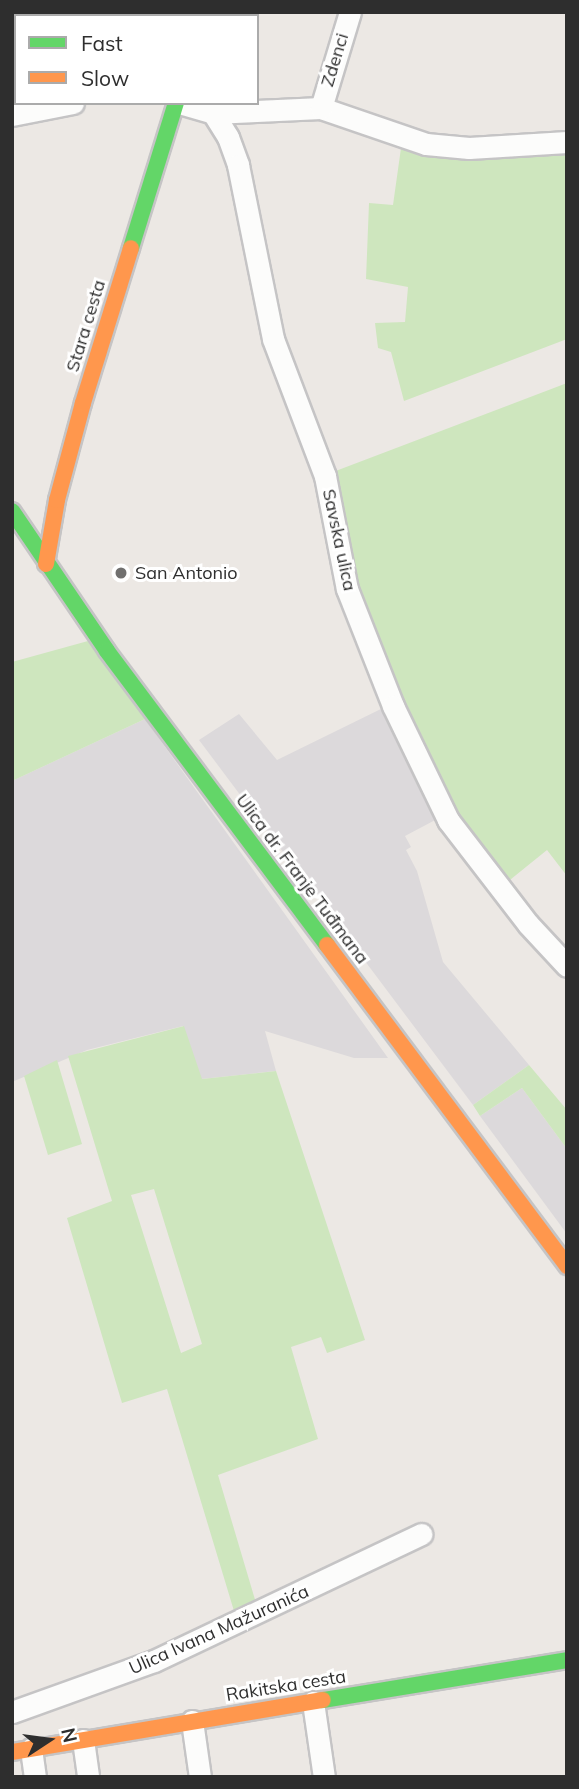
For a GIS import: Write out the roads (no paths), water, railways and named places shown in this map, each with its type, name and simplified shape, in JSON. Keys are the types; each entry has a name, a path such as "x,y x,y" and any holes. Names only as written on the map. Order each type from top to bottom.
{"main road":[{"name":"Stara cesta","path":"46,564 57,500 83,403 176,105"},
{"name":"Ulica dr. Franje Tuđmana","path":"12,510 46,564 567,1266"},
{"name":"Rakitska cesta","path":"22,1751 567,1660"}],"street":[{"name":"Zdenci","path":"321,108 350,12"},
{"path":"12,115 63,105"},
{"path":"184,105 213,113 321,108 426,144 469,148 567,142"},
{"name":"Savska ulica","path":"213,113 228,137 238,165 273,340 325,476 347,589 419,765 448,820 528,924 567,966"},
{"name":"Ulica Ivana Mažuranića","path":"12,1712 154,1661 421,1535"},
{"path":"313,1702 324,1777"},
{"path":"192,1721 200,1777"},
{"path":"82,1740 88,1777"},
{"path":"22,1751 35,1777"}],"place":[{"name":"San Antonio","path":"121,573"}]}
